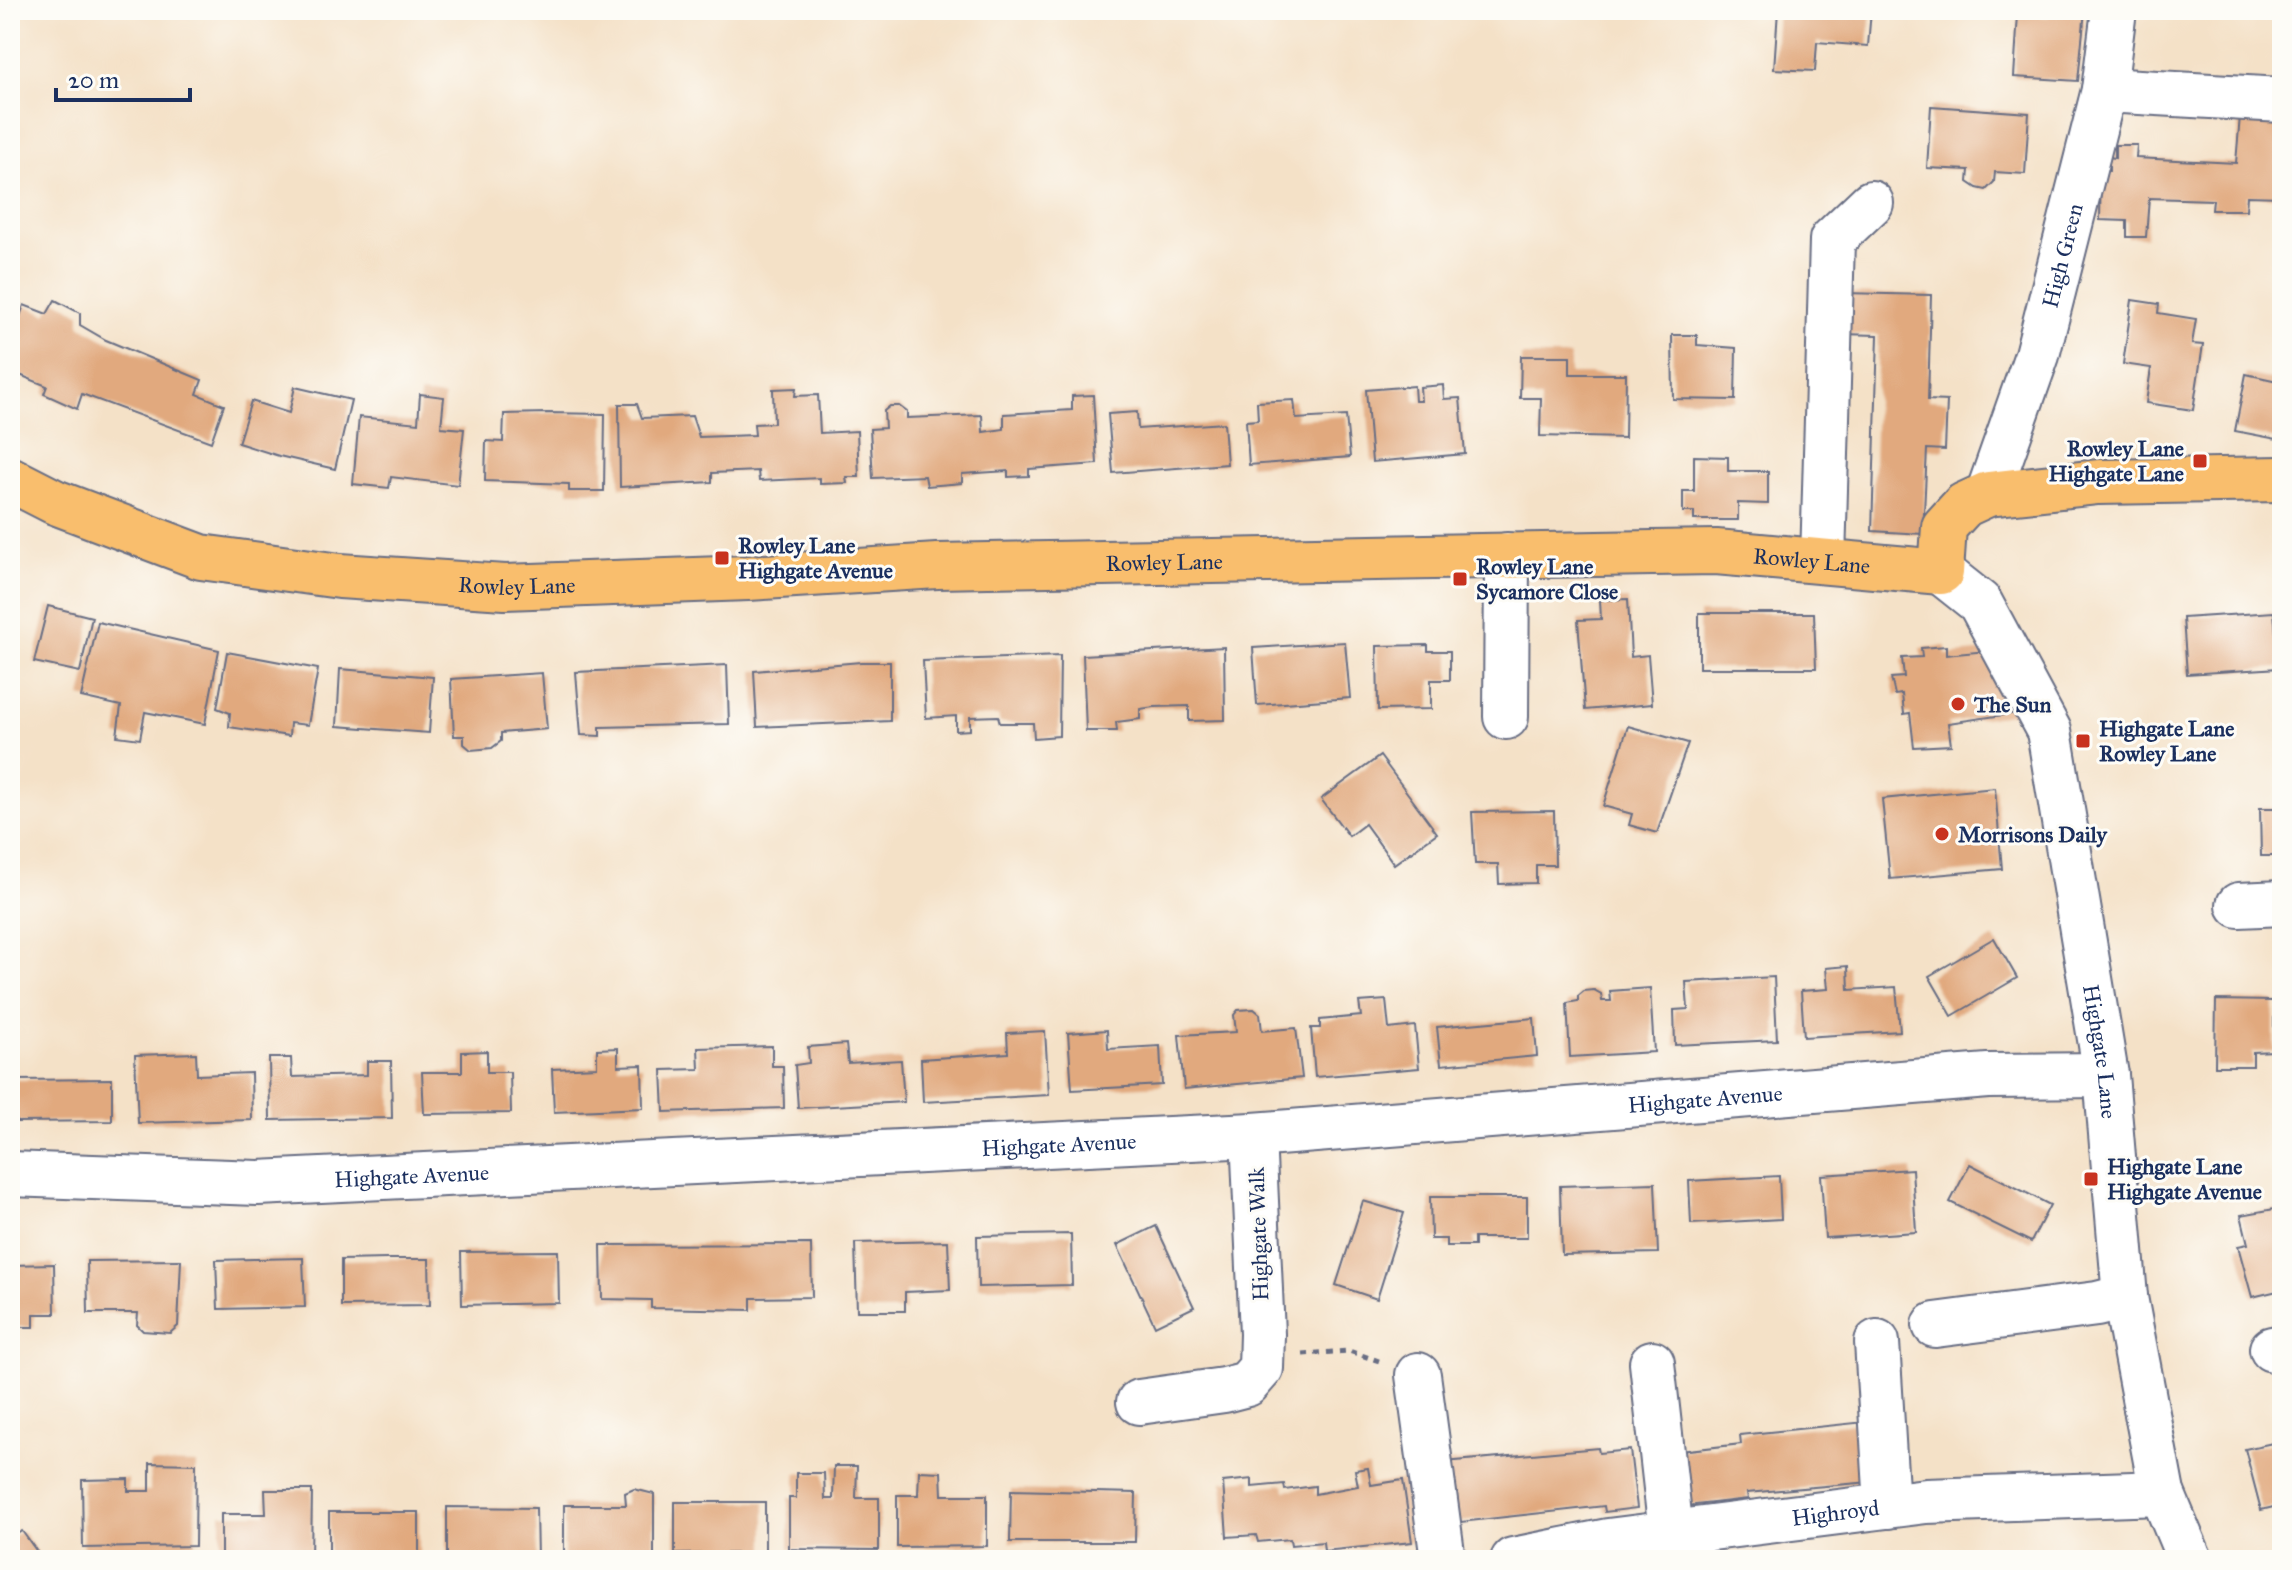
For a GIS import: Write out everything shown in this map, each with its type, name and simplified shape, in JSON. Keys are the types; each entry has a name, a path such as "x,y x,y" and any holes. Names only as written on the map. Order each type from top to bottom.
{"main road":[{"name":"Rowley Lane","path":"10,479 55,502 201,557 340,576 505,587 748,578 937,566 1716,552 1941,572"},
{"path":"1941,572 1944,527 1964,505 1988,494 2098,482 2282,479"}],"street":[{"name":"High Green","path":"1988,494 2037,355 2104,90 2114,10"},
{"path":"2104,90 2282,100"},
{"path":"1823,561 1832,240 1871,203"},
{"path":"1506,717 1507,555"},
{"name":"Highgate Lane","path":"1941,572 1980,603 2049,731 2106,1075 2125,1297 2162,1493 2190,1560"},
{"path":"2239,905 2282,903"},
{"name":"Highgate Avenue","path":"10,1174 258,1183 1253,1135 1988,1076 2106,1075"},
{"name":"Highgate Walk","path":"1139,1402 1247,1384 1261,1368 1253,1135"},
{"path":"1935,1325 2097,1304 2125,1297"},
{"path":"1877,1342 1887,1506"},
{"path":"1652,1363 1671,1533"},
{"path":"1418,1375 1443,1560"},
{"name":"Highroyd","path":"1513,1560 1608,1541 1926,1501 2162,1493"}],"path":[{"path":"1262,1334 1302,1354 1349,1351 1418,1375"}],"building":[{"path":"1778,10 1871,10 1868,46 1817,42 1815,71 1774,69"},
{"path":"2049,10 2085,10 2078,81 2014,77 2018,14 2048,17"},
{"path":"1931,106 2029,113 2025,174 1995,172 1994,182 1986,190 1968,182 1969,170 1927,168"},
{"path":"2240,116 2281,118 2277,166 2282,167 2282,197 2247,196 2246,210 2212,210 2213,200 2149,198 2146,237 2127,237 2127,221 2100,220 2101,171 2109,171 2109,157 2115,158 2115,145 2137,145 2136,158 2236,163"},
{"path":"1843,293 1931,295 1928,400 1947,401 1945,450 1927,449 1923,534 1872,531 1878,335 1842,334"},
{"path":"55,300 80,313 80,325 106,340 202,380 197,394 224,405 211,442 82,394 77,409 44,394 47,386 10,371 10,322 17,325 24,305 47,314"},
{"path":"2132,300 2159,304 2158,313 2196,319 2192,344 2203,345 2193,410 2146,403 2151,368 2123,364"},
{"path":"1672,335 1697,335 1697,345 1736,348 1735,400 1673,399"},
{"path":"1521,356 1570,356 1570,374 1626,374 1625,438 1540,436 1541,398 1520,398"},
{"path":"2246,374 2282,382 2282,440 2235,431"},
{"path":"1443,385 1444,399 1460,398 1465,454 1372,462 1366,390 1414,386 1415,401 1421,401 1420,387"},
{"path":"295,387 351,400 335,469 238,443 251,401 289,413"},
{"path":"796,388 795,396 818,395 820,433 857,431 859,477 846,477 847,483 820,484 820,478 759,481 758,471 712,473 712,482 620,487 619,404 637,404 642,418 692,416 699,437 755,435 754,424 774,423 773,389"},
{"path":"420,394 444,397 441,427 464,429 458,485 391,477 389,488 353,484 359,417 418,423"},
{"path":"1093,395 1097,464 1029,469 1029,476 1008,477 1008,471 962,474 962,483 927,486 925,476 873,478 870,429 885,428 884,411 890,406 899,406 907,412 907,418 982,415 983,432 1004,429 1004,414 1072,410 1072,396"},
{"path":"1294,400 1296,419 1346,416 1350,457 1249,465 1246,421 1258,420 1257,402"},
{"path":"1137,412 1138,429 1224,423 1227,464 1113,473 1108,414"},
{"path":"504,414 605,414 604,491 569,491 569,484 485,481 486,441 503,442"},
{"path":"1694,456 1728,457 1728,471 1768,471 1768,504 1738,503 1738,520 1694,520 1694,512 1683,512 1683,491 1694,491"},
{"path":"1628,599 1631,657 1648,655 1652,704 1585,710 1578,620 1601,619 1600,600"},
{"path":"48,606 92,617 80,672 34,662"},
{"path":"2274,612 2279,668 2187,674 2183,618"},
{"path":"1699,613 1814,613 1816,668 1699,668"},
{"path":"98,622 219,650 205,724 145,712 140,739 117,736 121,706 81,697"},
{"path":"1345,642 1350,698 1257,705 1253,648"},
{"path":"1428,645 1428,651 1450,651 1450,680 1431,680 1431,709 1378,710 1377,646"},
{"name":"The Sun","path":"1946,646 1946,655 1987,651 2017,713 1948,723 1951,745 1914,747 1910,713 1904,714 1902,694 1895,695 1891,678 1904,677 1902,658 1922,657 1921,648"},
{"path":"1224,647 1225,720 1189,721 1189,706 1154,707 1140,709 1140,719 1116,722 1117,731 1086,731 1083,655"},
{"path":"227,652 318,669 308,725 290,723 289,736 229,727 230,713 217,708"},
{"path":"1060,656 1059,736 1034,738 1033,723 1000,723 998,716 970,717 970,730 956,731 956,716 926,718 923,661"},
{"path":"890,662 890,721 757,727 754,671"},
{"path":"727,665 729,724 600,727 600,736 581,735 576,672"},
{"path":"340,669 433,677 429,733 337,726"},
{"path":"542,673 547,729 501,733 501,741 492,748 471,750 464,744 464,736 454,736 451,679"},
{"path":"1628,726 1688,743 1657,833 1629,825 1632,814 1603,806"},
{"path":"1380,756 1437,833 1394,864 1365,824 1349,836 1321,799"},
{"name":"Morrisons Daily","path":"1995,788 2002,869 1890,879 1882,799"},
{"path":"2260,808 2282,808 2282,856 2261,856"},
{"path":"1554,811 1555,865 1536,865 1536,883 1499,884 1498,864 1475,864 1472,812"},
{"path":"1994,938 2017,978 1952,1016 1929,976"},
{"path":"1848,966 1849,990 1896,987 1900,1031 1804,1037 1801,991 1828,989 1826,968"},
{"path":"1774,977 1777,1040 1675,1045 1674,1010 1688,1009 1686,982"},
{"path":"1650,988 1654,1052 1570,1057 1567,1003 1578,1001 1578,996 1584,991 1594,990 1601,994 1602,1001 1611,1001 1610,991"},
{"path":"1386,1000 1389,1029 1415,1026 1419,1068 1315,1077 1311,1028 1320,1028 1320,1020 1361,1016 1359,1002"},
{"path":"2216,1000 2274,1001 2274,1051 2253,1052 2253,1066 2215,1066"},
{"path":"1254,1009 1260,1014 1262,1031 1296,1028 1302,1078 1184,1089 1179,1035 1236,1032 1234,1015 1238,1010"},
{"path":"1534,1018 1537,1056 1441,1065 1437,1027"},
{"path":"1107,1030 1108,1049 1160,1046 1162,1085 1072,1090 1068,1033"},
{"path":"1045,1031 1049,1095 923,1102 921,1059 1008,1053 1007,1033"},
{"path":"846,1044 848,1063 901,1060 904,1102 798,1108 795,1065 809,1063 808,1047"},
{"path":"772,1046 772,1066 783,1066 784,1108 664,1112 662,1070 699,1069 698,1048"},
{"path":"618,1048 618,1066 642,1065 643,1108 554,1112 552,1069 597,1067 597,1049"},
{"path":"487,1051 487,1072 510,1072 511,1113 424,1114 422,1072 462,1072 462,1052"},
{"path":"196,1053 197,1075 251,1073 252,1120 138,1123 135,1055"},
{"path":"269,1058 291,1058 292,1077 367,1075 367,1061 391,1061 392,1118 270,1120"},
{"path":"112,1079 112,1121 16,1122 15,1080"},
{"path":"1970,1164 2050,1205 2031,1242 1950,1202"},
{"path":"1912,1169 1916,1232 1825,1238 1821,1175"},
{"path":"1779,1176 1781,1219 1691,1224 1689,1181"},
{"path":"1655,1183 1658,1253 1562,1255 1560,1186"},
{"path":"1430,1197 1527,1197 1527,1238 1474,1238 1474,1246 1446,1246 1446,1239 1431,1239"},
{"path":"1363,1201 1404,1213 1377,1299 1336,1285"},
{"path":"2280,1208 2282,1290 2252,1297 2238,1246 2248,1244 2241,1215"},
{"path":"1156,1226 1194,1307 1155,1326 1117,1245"},
{"path":"1071,1234 1072,1285 978,1287 977,1236"},
{"path":"948,1241 950,1290 905,1292 905,1311 857,1311 855,1243"},
{"path":"811,1244 812,1297 751,1298 751,1310 651,1308 651,1300 602,1299 601,1245"},
{"path":"558,1251 559,1303 462,1305 461,1252"},
{"path":"303,1258 305,1307 218,1309 216,1260"},
{"path":"429,1259 430,1305 341,1306 341,1260"},
{"path":"181,1260 178,1326 170,1333 143,1331 137,1325 138,1313 88,1313 87,1261"},
{"path":"54,1264 55,1314 34,1314 34,1327 10,1327 10,1265"},
{"path":"1865,1422 1870,1482 1747,1493 1748,1499 1687,1506 1680,1451 1741,1444 1740,1435"},
{"path":"2282,1441 2282,1505 2261,1510 2245,1449"},
{"path":"1598,1448 1599,1453 1630,1450 1637,1508 1605,1512 1604,1506 1452,1523 1445,1462"},
{"path":"150,1463 196,1464 195,1546 83,1548 82,1480 128,1479 128,1491 150,1491"},
{"path":"834,1466 857,1466 856,1498 879,1498 879,1550 789,1549 789,1498 796,1498 796,1473 824,1473 825,1499 833,1499"},
{"path":"1368,1468 1371,1485 1403,1480 1412,1542 1324,1551 1323,1542 1291,1545 1290,1539 1258,1542 1256,1535 1227,1537 1223,1482 1252,1479 1252,1487 1284,1484 1285,1490 1315,1486 1315,1494 1358,1486 1355,1470"},
{"path":"919,1471 941,1472 942,1495 987,1495 987,1546 897,1547 897,1495 918,1495"},
{"path":"634,1489 654,1494 654,1557 564,1557 564,1505 626,1505 625,1493"},
{"path":"265,1490 312,1490 311,1560 221,1560 221,1514 266,1514"},
{"path":"1011,1490 1136,1493 1135,1542 1010,1542"},
{"path":"675,1502 765,1502 765,1553 675,1554"},
{"path":"447,1507 536,1508 537,1559 447,1559"},
{"path":"329,1512 419,1512 419,1560 329,1560"},
{"path":"22,1531 43,1560 10,1560 10,1538"}],"place":[{"name":"Rowley Lane Highgate Lane","path":"2200,461"},
{"name":"Rowley Lane Highgate Avenue","path":"722,558"},
{"name":"Rowley Lane Sycamore Close","path":"1460,579"},
{"name":"The Sun","path":"1958,704"},
{"name":"Highgate Lane Rowley Lane","path":"2083,741"},
{"name":"Morrisons Daily","path":"1942,834"},
{"name":"Highgate Lane Highgate Avenue","path":"2091,1179"}]}
